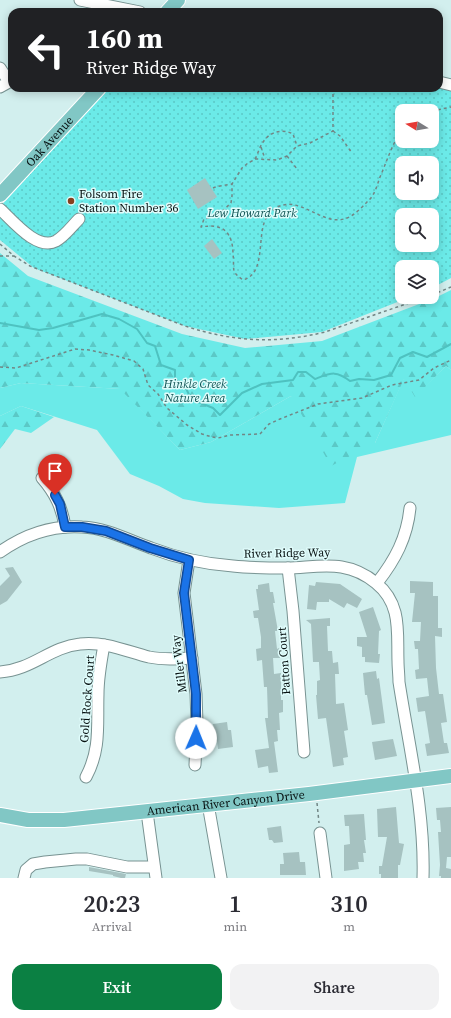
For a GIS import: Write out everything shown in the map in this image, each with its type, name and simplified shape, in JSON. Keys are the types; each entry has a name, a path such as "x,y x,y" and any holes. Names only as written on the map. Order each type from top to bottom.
{"main road":[{"path":"171,8 178,0"},
{"name":"Oak Avenue","path":"0,195 95,92"},
{"name":"American River Canyon Drive","path":"0,815 28,820 49,821 315,794 451,776"}],"street":[{"path":"80,0 118,8"},
{"path":"0,68 8,80"},
{"path":"0,209 31,236 42,243 49,244 58,240 79,219"},
{"path":"42,478 52,490 60,504 65,527"},
{"path":"377,583 389,569 401,547 410,508"},
{"name":"River Ridge Way","path":"0,552 18,540 41,531 65,527 82,527 106,531 150,548 189,560 232,566 288,568 329,565 343,566 357,570 377,583 388,597 397,618 399,682 415,781 422,836 423,878"},
{"name":"Miller Way","path":"189,560 184,593 196,694 197,723 194,765"},
{"name":"Patton Court","path":"288,568 294,618 304,752"},
{"path":"0,672 24,667 52,652 68,646 92,644 104,645 160,659 176,660 192,658"},
{"name":"Gold Rock Court","path":"86,777 93,762 98,739 98,693 104,645"},
{"path":"208,804 221,878"},
{"path":"147,812 156,878"},
{"path":"320,833 326,878"},
{"path":"24,878 26,870 34,864 76,859 87,859 127,867 154,867"}],"path":[{"path":"333,92 333,131"},
{"path":"439,110 451,107"},
{"path":"254,160 261,146 269,136 281,131 293,134 297,146"},
{"path":"333,131 310,143 297,146 287,156 277,160 254,160 248,163 242,168 232,184 231,204 217,216 204,219 201,227 213,225 221,227 226,232 231,240 234,252 234,271 237,276 243,280 248,278 258,264 264,225 267,216 282,205 294,204 328,218 337,220 346,219 373,196 395,140"},
{"path":"333,131 340,136 352,153"},
{"path":"261,146 264,156 268,159"},
{"path":"287,156 297,169"},
{"path":"213,188 216,186 232,184"},
{"path":"0,244 14,256 30,266 185,326 217,335 258,340 288,339 325,332 406,304"},
{"path":"0,256 14,256"},
{"path":"439,292 451,287"},
{"path":"0,367 16,368 75,349 113,355 134,362 143,370 148,385 158,394 167,408 175,413 187,425 202,434 212,438 218,438 230,435 260,434 269,424 318,404 362,398 392,385 419,380 434,368 451,360"},
{"path":"315,794 320,833"}],"green space":[{"name":"Lew Howard Park","path":"443,87 451,88 451,278 439,284 439,260 395,260 395,303 322,332 245,339 185,326 34,268 0,240 0,207 105,92 443,92"},
{"name":"Hinkle Creek Nature Area","path":"0,253 28,276 182,334 245,348 322,341 419,304 439,304 439,296 451,290 451,370 446,366 415,397 404,379 375,443 331,466 291,396 211,442 180,450 120,389 21,383 0,388"},
{"path":"446,366 451,370 451,435 357,457 345,503 279,508 205,503 183,499 159,486 130,474 97,430 21,406 0,416 0,388 21,383 121,389 180,450 211,442 291,396 375,443 404,378 415,396"},
{"path":"21,406 54,417 31,433 15,429 0,449 0,416"}],"building":[{"path":"205,178 217,197 198,209 187,190"},
{"path":"212,239 222,253 214,259 204,246"},
{"path":"13,567 22,582 7,601 0,605 0,586 10,576 5,568"},
{"path":"410,581 433,582 433,596 438,596 438,628 442,628 442,637 435,636 436,668 439,694 443,694 447,722 441,723 444,743 447,743 449,753 427,756 425,744 430,743 425,711 418,712 416,698 429,696 427,678 416,679 415,670 419,669 418,649 415,649 414,641 420,641 421,622 412,622 415,593 410,593"},
{"path":"316,582 340,584 362,599 357,608 347,603 344,608 329,599 329,602 317,602 316,610 307,609 309,585 315,586"},
{"path":"269,583 270,592 273,592 275,603 273,603 278,631 275,631 277,649 279,648 280,658 273,658 274,674 281,673 281,700 283,700 283,712 279,713 280,730 277,730 278,741 274,742 278,772 269,773 268,766 258,768 255,750 269,748 265,718 268,718 267,687 264,687 262,660 257,661 256,649 261,648 261,637 258,618 254,618 253,611 259,610 256,589 258,589 258,585"},
{"path":"373,607 381,630 379,631 379,663 365,662 365,657 362,657 362,647 357,646 357,637 367,637 359,612"},
{"path":"330,618 330,626 327,626 328,651 332,651 333,663 338,662 339,674 335,674 336,704 344,703 348,730 344,731 348,757 343,758 344,765 333,767 326,718 318,719 316,695 317,681 320,680 319,662 313,662 311,624 306,620"},
{"path":"376,671 377,679 379,678 385,723 372,725 367,695 365,695 363,673"},
{"path":"227,722 228,730 231,730 233,747 218,749 213,724"},
{"path":"393,739 397,756 375,760 372,742"},
{"path":"396,807 399,843 404,844 400,865 398,865 398,878 381,878 381,874 379,874 379,866 382,866 387,837 378,837 377,809"},
{"path":"451,807 451,857 447,857 446,868 451,869 451,878 441,878 441,876 439,876 440,865 438,832 441,832 440,820 437,820 436,808"},
{"path":"364,814 366,840 364,840 366,853 363,853 364,862 358,862 359,869 344,871 344,845 350,844 349,826 345,826 344,815"},
{"path":"281,826 283,842 274,843 272,840 269,840 267,828"},
{"path":"299,852 300,862 305,862 306,875 280,875 280,864 284,864 283,853"},
{"path":"89,867 126,874 125,878 121,878 113,875 89,871"}],"waterway":[{"path":"0,323 39,330 53,328 102,314 119,319 137,329 147,343 155,346 161,365 175,370 175,379 184,384 191,399 213,408 220,415 242,393 262,384 293,380 298,372 306,372 315,379 325,375 337,374 350,381 359,379 374,380 391,375 400,358 413,352 427,357 451,344"}],"place":[{"name":"Folsom Fire Station Number 36","path":"71,201"}],"route":[{"path":"55,495 60,504 65,527 94,528 106,531 150,548 189,560 184,593 196,694 196,738"}]}
